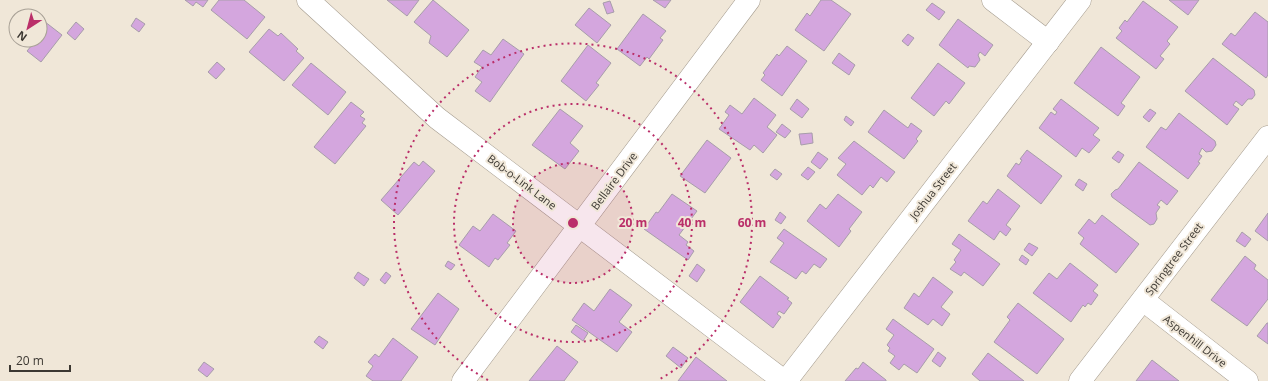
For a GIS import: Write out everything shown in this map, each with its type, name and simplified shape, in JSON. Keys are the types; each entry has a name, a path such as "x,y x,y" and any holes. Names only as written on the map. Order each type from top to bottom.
{"street":[{"name":"Bob-o-Link Lane","path":"308,0 426,110 785,381"},
{"name":"Bellaire Drive","path":"463,381 581,226 749,0"},
{"path":"993,0 1048,42"},
{"name":"Joshua Street","path":"785,381 1080,0"},
{"name":"Springtree Street","path":"1080,381 1268,137"},
{"name":"Aspenhill Drive","path":"1143,300 1247,381"}],"building":[{"path":"185,0 208,0 203,7 196,2 193,6"},
{"path":"219,0 244,0 265,17 247,39 211,10"},
{"path":"387,0 419,0 407,16"},
{"path":"433,0 469,30 447,57 429,43 431,36 414,22"},
{"path":"653,0 671,0 665,8"},
{"path":"821,0 831,0 851,14 824,51 795,30 807,13 810,16"},
{"path":"1169,0 1199,0 1188,15"},
{"path":"610,1 614,12 607,14 603,3"},
{"path":"1143,1 1178,27 1167,41 1170,44 1160,56 1164,59 1156,69 1116,38 1122,31 1119,28 1125,20 1127,22"},
{"path":"932,3 945,12 939,20 926,10"},
{"path":"589,8 611,25 597,43 575,25"},
{"path":"1255,12 1268,22 1268,75 1266,78 1222,44 1231,33 1235,36"},
{"path":"643,14 666,31 660,38 663,40 649,59 647,57 640,66 617,49"},
{"path":"136,18 145,24 139,32 131,26"},
{"path":"958,19 993,45 985,56 980,52 978,55 980,60 975,67 969,66 968,68 939,45"},
{"path":"76,22 84,29 75,40 67,33"},
{"path":"48,24 62,35 41,62 27,51 30,48 48,48"},
{"path":"269,29 278,36 281,33 298,49 296,51 304,58 284,81 249,52"},
{"path":"908,34 914,38 908,46 902,41"},
{"path":"503,39 524,54 490,102 475,91 482,82 475,77 482,67 474,62 483,50 491,55"},
{"path":"588,45 611,63 596,83 599,85 586,101 561,81"},
{"path":"787,46 807,61 782,96 761,80 765,75 763,73 777,54 779,56"},
{"path":"1101,47 1140,77 1121,103 1125,106 1118,116 1074,83"},
{"path":"839,53 855,65 849,75 832,63"},
{"path":"1213,58 1254,90 1255,95 1252,99 1248,99 1242,106 1236,101 1233,105 1239,109 1227,125 1185,91"},
{"path":"217,62 225,69 216,79 208,72"},
{"path":"311,63 346,92 328,115 292,85"},
{"path":"938,63 965,83 949,104 946,101 934,116 911,98"},
{"path":"754,98 776,115 767,127 777,135 763,153 754,145 750,150 719,129 729,115 725,112 730,105 742,114"},
{"path":"797,99 809,109 802,118 790,109"},
{"path":"1061,99 1099,128 1093,135 1100,140 1089,153 1082,148 1076,157 1039,128 1051,112 1055,115 1057,112 1053,109"},
{"path":"351,102 364,112 360,116 365,119 362,123 366,126 335,164 314,147"},
{"path":"560,109 583,126 570,143 579,151 565,169 532,145"},
{"path":"1150,109 1156,113 1149,122 1143,117"},
{"path":"884,110 908,128 911,123 922,131 916,139 918,141 904,159 868,132"},
{"path":"1179,113 1215,141 1216,145 1212,151 1206,152 1202,148 1199,154 1202,156 1198,162 1200,163 1188,179 1146,147 1161,127 1166,130"},
{"path":"846,116 854,122 851,126 844,120"},
{"path":"782,124 791,131 785,138 776,132"},
{"path":"812,133 813,143 801,145 799,134"},
{"path":"707,140 731,158 705,193 680,176"},
{"path":"854,141 895,172 887,182 881,177 873,188 870,185 862,195 837,175 846,164 838,158"},
{"path":"1027,150 1062,176 1041,204 1007,176 1016,163 1019,165 1022,160 1020,159"},
{"path":"1118,151 1124,155 1119,163 1112,158"},
{"path":"818,152 828,159 820,169 811,162"},
{"path":"423,161 435,171 398,215 381,200 414,162 419,166"},
{"path":"1139,162 1178,191 1167,205 1161,200 1157,205 1160,207 1156,213 1157,219 1154,224 1150,225 1112,197 1111,194 1118,189"},
{"path":"808,167 815,172 808,180 801,175"},
{"path":"775,169 782,174 777,180 770,175"},
{"path":"1079,179 1087,184 1083,191 1075,185"},
{"path":"998,189 1020,206 1006,225 1011,229 1006,236 1000,231 994,240 968,221 983,201 987,204"},
{"path":"672,194 697,211 679,235 688,242 686,245 694,251 688,260 644,229 656,212 658,213"},
{"path":"838,194 862,212 849,229 851,231 839,247 807,221 820,204 826,209"},
{"path":"780,212 786,217 781,224 775,220"},
{"path":"1268,213 1268,241 1255,231"},
{"path":"493,214 516,231 507,243 510,245 498,260 495,258 489,267 459,245 473,226 480,231"},
{"path":"1102,215 1139,244 1116,273 1080,244 1084,238 1078,233 1089,219 1095,224"},
{"path":"784,229 827,259 820,268 814,264 806,274 802,271 796,279 770,262 784,243 777,238"},
{"path":"1242,232 1251,239 1245,247 1236,241"},
{"path":"959,234 1000,264 983,286 964,272 961,276 950,269 956,262 954,260 961,250 952,244"},
{"path":"1029,243 1038,248 1032,256 1024,250"},
{"path":"1022,255 1029,260 1026,265 1019,260"},
{"path":"1245,256 1256,265 1254,269 1268,280 1268,299 1247,326 1211,300"},
{"path":"448,261 455,265 451,270 445,266"},
{"path":"1070,263 1098,285 1093,291 1098,295 1091,305 1088,303 1085,307 1083,305 1071,322 1033,293 1049,273 1057,279"},
{"path":"697,264 705,270 697,282 689,276"},
{"path":"358,272 369,279 364,286 354,278"},
{"path":"386,272 391,276 385,284 380,280"},
{"path":"760,276 789,298 787,299 792,303 784,314 779,311 777,314 781,317 773,328 740,302"},
{"path":"933,277 953,292 941,307 950,314 942,326 933,319 928,325 904,308 914,293 919,297"},
{"path":"610,289 632,305 619,322 632,332 617,352 572,320 584,303 594,311"},
{"path":"438,293 459,309 435,345 411,329"},
{"path":"1018,303 1064,339 1037,374 994,342 1010,320 1007,317"},
{"path":"893,319 934,349 917,373 904,364 899,370 890,363 895,356 888,351 890,348 887,345 894,335 886,329"},
{"path":"1268,323 1268,344 1257,336"},
{"path":"576,325 588,333 583,341 571,332"},
{"path":"319,336 328,342 323,349 314,342"},
{"path":"393,338 418,357 401,381 373,381 366,376 373,366 368,362 375,354 379,357"},
{"path":"557,346 578,362 564,381 529,381"},
{"path":"673,347 688,358 681,368 666,356"},
{"path":"938,352 946,358 940,367 932,361"},
{"path":"988,353 1024,381 980,381 972,374"},
{"path":"696,357 727,381 678,381"},
{"path":"1152,360 1179,381 1136,381"},
{"path":"204,362 214,369 207,377 198,370"},
{"path":"863,362 886,380 886,381 845,381"}]}
